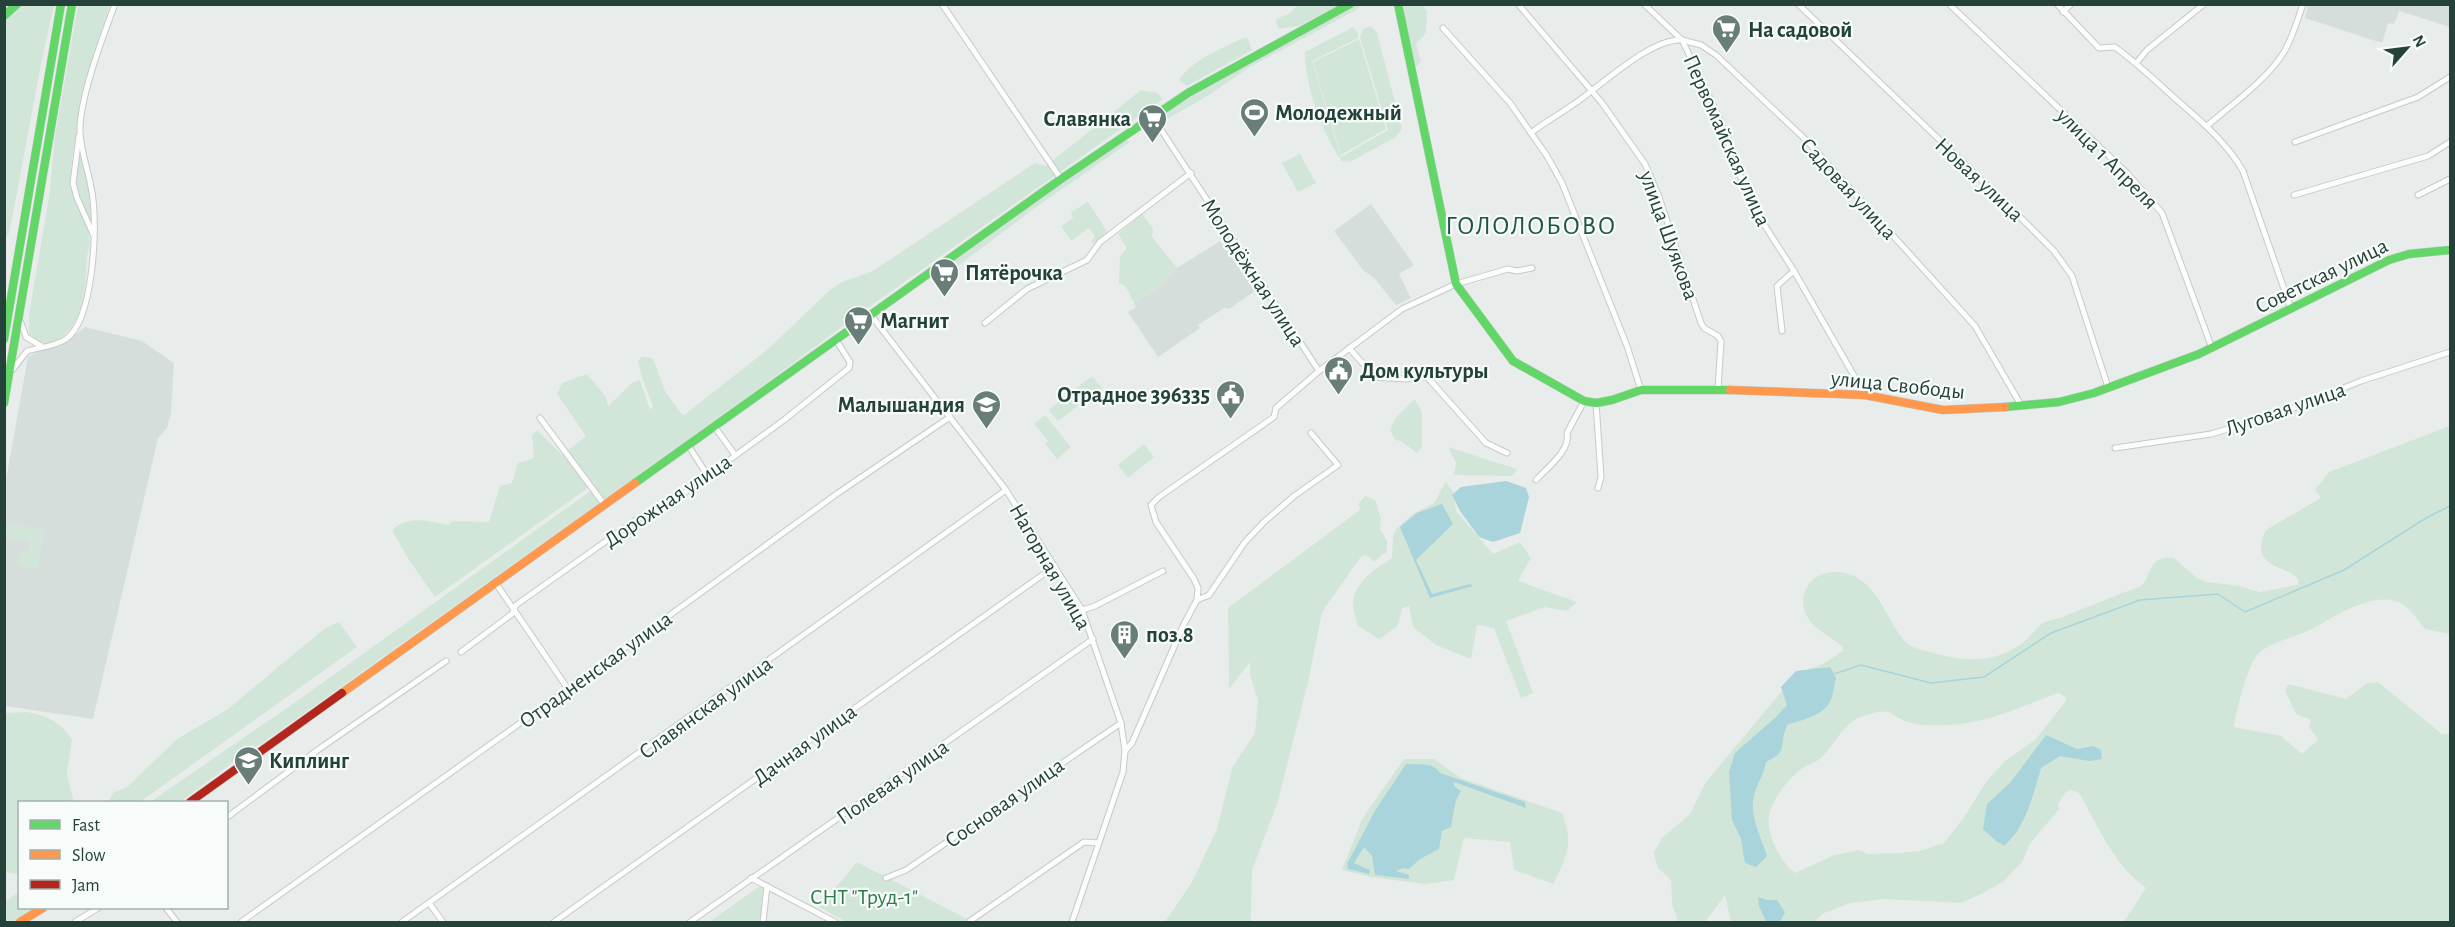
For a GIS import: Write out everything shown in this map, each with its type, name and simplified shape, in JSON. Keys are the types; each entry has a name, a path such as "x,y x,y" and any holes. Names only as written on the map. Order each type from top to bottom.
{"main road":[{"path":"4,16 16,4"},
{"path":"4,339 61,4"},
{"path":"4,403 72,4"},
{"path":"191,801 1061,178 1188,93 1350,4"},
{"path":"1398,4 1456,284 1513,361 1584,401 1596,403"},
{"name":"Советская улица","path":"2212,348 2389,260 2409,254 2451,250"},
{"name":"улица Свободы","path":"1596,403 1641,390 1718,390 1865,395 1943,410 1973,410 2059,402 2108,387 2212,348"},
{"path":"20,922 41,909"}],"street":[{"path":"95,238 77,198 73,183 89,84 115,4"},
{"path":"942,4 1061,178"},
{"name":"улица Шуякова","path":"1518,4 1592,90 1615,119 1645,164 1659,197 1701,323 1704,328 1718,336 1720,342 1718,390"},
{"name":"Садовая улица","path":"1644,4 1682,40 1701,45 1716,55 1807,141 1975,326 2021,405"},
{"name":"Новая улица","path":"1798,4 2022,219 2064,263 2072,276 2108,387"},
{"name":"улица 1 Апреля","path":"1949,4 2127,173 2162,213 2212,348"},
{"path":"2057,4 2099,48 2115,47 2136,62 2207,126 2236,158 2243,171 2292,309"},
{"path":"2063,12 2071,4"},
{"path":"2136,62 2147,50 2204,4"},
{"path":"2207,126 2264,75 2283,54 2292,37 2303,4"},
{"path":"1443,28 1510,103 1562,183 1623,335 1641,390"},
{"path":"1531,133 1656,46 1672,39 1682,40"},
{"name":"Первомайская улица","path":"1682,40 1718,115 1745,189 1756,212 1794,271 1865,395"},
{"path":"2295,142 2418,97 2451,77"},
{"name":"Молодёжная улица","path":"1152,116 1319,371"},
{"path":"9,378 23,353 66,339 79,324 87,298 95,238 93,199 80,131"},
{"path":"2294,195 2428,156 2451,142"},
{"name":"Молодёжная улица","path":"985,323 1027,289 1087,260 1100,242 1191,173"},
{"path":"2418,195 2451,179"},
{"path":"1125,751 1132,743 1184,624 1197,600 1198,588 1194,579 1156,522 1151,505 1159,497 1274,417 1276,408 1319,371 1402,309 1456,284 1508,269 1517,271 1532,267"},
{"path":"1782,331 1777,286 1794,271"},
{"path":"20,313 26,337 45,347"},
{"name":"Нагорная улица","path":"870,314 1006,490 1055,566 1082,610 1121,723 1125,751 1123,772 1072,922"},
{"name":"Дорожная улица","path":"461,652 512,614 516,605 640,517 680,496 710,475 849,368 850,362 836,340"},
{"path":"1349,348 1375,377 1406,379 1420,376 1428,378 1486,443 1507,453"},
{"name":"Луговая улица","path":"2115,448 2211,434 2276,416 2361,381 2451,352"},
{"path":"1536,480 1565,448 1569,440 1567,433 1584,401"},
{"path":"1596,403 1601,477 1598,488"},
{"name":"Отрадненская улица","path":"241,922 838,493 950,417"},
{"path":"540,418 604,504"},
{"path":"714,426 735,455"},
{"path":"1197,600 1209,595 1245,542 1269,518 1294,496 1338,465 1311,433"},
{"path":"688,445 704,470 710,475"},
{"name":"Славянская улица","path":"402,922 1006,490"},
{"name":"Дачная улица","path":"554,922 1055,566"},
{"path":"1082,610 1095,606 1163,571"},
{"path":"495,582 568,689"},
{"name":"Полевая улица","path":"690,922 1093,639"},
{"path":"228,817 319,749 446,661"},
{"name":"Сосновая улица","path":"886,879 906,870 1121,723"},
{"path":"972,922 970,921 1084,842 1099,843"},
{"path":"751,878 836,922"},
{"path":"763,922 767,886"},
{"path":"429,903 443,922"},
{"path":"75,922 96,909"},
{"path":"167,909 177,922"}],"shaded area":[{"path":"2308,5 2450,5 2450,27 2399,11 2394,24 2388,23 2382,43 2305,18"},
{"path":"1371,204 1414,265 1399,274 1411,298 1396,305 1374,278 1363,270 1334,231"},
{"path":"1220,241 1255,291 1229,309 1224,308 1198,325 1200,328 1158,357 1128,312 1136,307 1134,303 1157,289 1177,268"},
{"path":"85,327 142,341 174,363 171,413 167,428 158,438 93,719 5,706 5,485 28,357 38,351 61,346"}],"green space":[{"path":"1299,4 1339,5 1299,26 1278,29 1276,19 1290,13"},
{"path":"21,5 54,5 12,219 5,239 4,21"},
{"path":"78,5 110,5 85,88 70,174 72,190 87,228 89,245 79,314 67,332 58,339 46,343 36,340 29,334 29,314 49,197 55,136"},
{"path":"1354,5 1362,5 1250,67 1209,95 1162,122 1166,112 1227,75"},
{"path":"1402,5 1422,5 1427,11 1426,33 1416,44 1421,61 1414,70"},
{"path":"1371,26 1377,33 1402,129 1396,137 1350,162 1342,161 1316,109 1308,80 1305,52 1353,27 1358,33 1358,38 1312,61 1341,157 1388,130 1360,37 1363,29"},
{"path":"1247,37 1252,50 1187,86 1179,80 1200,60"},
{"path":"1359,39 1386,129 1341,155 1313,62"},
{"path":"1141,90 1157,93 1163,99 855,317 761,387 261,744 252,748 181,801 151,801 297,701 592,490 596,478 592,485 435,597 407,557 392,530 398,525 412,521 448,525 453,521 489,522 500,486 512,483 518,463 534,458 532,435 537,430 562,455 586,436 557,394 562,383 587,374 606,397 608,406 632,383 640,380 650,410 653,406 638,361 642,356 653,359 665,391 683,416 768,349 830,290 842,282 873,271 1035,163 1046,166"},
{"path":"1124,139 1130,142 1039,205 946,275 943,266"},
{"path":"79,153 88,184 92,228 79,197 76,183"},
{"path":"1300,154 1316,183 1298,192 1282,163"},
{"path":"1088,202 1108,233 1093,244 1091,241 1095,237 1089,228 1071,241 1061,226 1073,218 1071,212"},
{"path":"1142,214 1153,228 1152,237 1177,268 1157,289 1134,303 1126,287 1119,283 1120,256 1127,248 1118,234"},
{"path":"1092,376 1102,388 1058,421 1049,411 1050,409"},
{"path":"1415,399 1422,413 1422,447 1417,453 1401,441 1395,440 1390,430 1396,417"},
{"path":"1045,415 1071,447 1057,459 1045,444 1048,441 1034,424"},
{"path":"2450,426 2450,634 2425,629 2407,607 2391,600 2370,601 2349,609 2259,653 2247,677 2234,727 2281,736 2302,754 2318,740 2309,727 2311,720 2296,714 2285,690 2289,684 2346,699 2367,683 2378,682 2442,734 2450,734 2450,922 2124,922 2146,888 2124,868 2100,832 2079,793 2071,790 2066,792 2058,804 2059,809 2030,844 2022,862 2004,881 1961,903 1883,899 1851,903 1824,913 1814,922 1731,922 1725,895 1705,922 1678,921 1672,904 1671,880 1658,868 1655,858 1654,852 1662,838 1690,814 1706,782 1796,674 1823,664 1843,651 1842,646 1811,623 1804,610 1804,592 1815,578 1825,573 1837,572 1853,575 1865,583 1884,607 1898,633 1916,648 1958,658 1998,656 2024,642 2043,623 2142,586 2153,565 2160,559 2174,558 2197,578 2206,582 2240,586 2259,592 2297,585 2299,582 2295,576 2266,560 2262,553 2261,543 2266,530 2321,498 2315,490 2329,472","holes":["2058,693 2066,697 2066,701 2036,739 2004,762 1986,782 1967,813 1944,843 1920,851 1899,853 1868,854 1858,850 1832,856 1795,873 1776,848 1769,823 1770,810 1776,798 1794,775 1822,757 1845,728 1857,719 1876,712 1884,712 1908,722 1920,724 1962,724 2004,714"]},
{"path":"1144,444 1154,457 1128,478 1118,465"},
{"path":"1448,447 1517,469 1512,476 1454,475 1456,463"},
{"path":"1446,481 1453,492 1456,511 1493,554 1520,542 1531,558 1518,581 1577,602 1567,611 1545,607 1506,621 1533,693 1521,698 1494,628 1477,625 1471,659 1436,645 1413,627 1409,606 1402,608 1398,626 1379,639 1358,626 1353,603 1357,589 1367,576 1392,558 1393,537 1396,529 1413,514 1434,503"},
{"path":"1365,496 1375,500 1381,519 1380,529 1387,541 1387,551 1374,562 1366,555 1360,558 1322,612 1309,678 1278,801 1252,870 1251,922 1165,922 1192,882 1217,829 1232,768 1255,733 1258,700 1250,675 1250,662 1229,689 1228,608 1360,510 1359,503"},
{"path":"10,523 44,530 37,569 18,565 21,552 28,553 30,541 6,538 5,550 5,526"},
{"path":"339,622 357,647 141,801 109,801 114,792 126,788 177,739 228,709 325,628"},
{"path":"28,712 42,716 53,721 72,739 67,774 74,801 18,801 18,874 5,872 5,713"},
{"path":"1404,759 1434,759 1461,778 1562,813 1568,833 1567,850 1553,884 1514,870 1510,842 1464,838 1454,880 1425,884 1371,877 1342,870 1362,819"},
{"name":"СНТ \"Труд-1\"","path":"857,862 973,922 847,922 819,907"},
{"name":"СНТ \"Труд-1\"","path":"763,884 761,922 709,922"},
{"path":"18,893 18,909 32,909 13,922 5,922 5,902"}],"water":[{"path":"1506,481 1526,488 1529,497 1520,533 1493,542 1479,537 1460,511 1452,495 1461,487"},
{"path":"1442,504 1453,524 1416,560 1432,594 1470,584 1473,586 1430,598 1400,527 1417,513"},
{"path":"1830,667 1836,678 1832,697 1827,707 1817,714 1788,724 1781,750 1774,758 1766,762 1755,791 1753,809 1767,856 1756,867 1745,863 1741,839 1732,820 1729,772 1735,753 1787,705 1781,687 1796,671"},
{"path":"2046,735 2077,749 2093,746 2101,750 2102,759 2089,761 2060,756 2041,768 2032,800 2023,820 2018,830 2004,846 1983,829 1987,804 2010,783"},
{"path":"1406,764 1434,767 1440,773 1525,802 1526,808 1454,782 1454,786 1461,791 1456,800 1451,827 1442,831 1439,849 1420,859 1409,869 1403,868 1396,871 1409,875 1409,879 1375,875 1372,856 1364,847 1354,863 1370,870 1369,874 1348,869 1347,864 1376,809"},
{"path":"1758,897 1777,900 1785,912 1780,922 1766,922"}],"waterway":[{"path":"1834,674 1861,665 1931,683 1984,677 2051,633 2140,600 2218,594 2245,612 2344,570 2426,518 2450,506"}],"traffic: fast":[{"path":"4,16 17,4"},
{"path":"4,339 61,4"},
{"path":"4,403 72,4"},
{"path":"635,483 1061,179 1188,93 1350,4"},
{"path":"1398,4 1456,284 1513,361 1584,401 1596,403 1641,390 1730,390"},
{"path":"2005,407 2059,402 2094,393 2199,354 2389,260 2409,254 2450,250"}],"traffic: slow":[{"path":"1730,390 1865,395 1943,410 2005,407"},
{"path":"342,693 635,483"},
{"path":"20,922 41,909"}],"traffic: jam":[{"path":"191,801 342,693"}],"place":[{"name":"На садовой","path":"1727,54"},
{"name":"Молодежный","path":"1254,138"},
{"name":"Славянка","path":"1152,144"},
{"name":"Пятёрочка","path":"944,298"},
{"name":"Магнит","path":"859,346"},
{"name":"Дом культуры","path":"1339,396"},
{"name":"Отрадное 396335","path":"1231,420"},
{"name":"Малышандия","path":"986,430"},
{"name":"поз.8","path":"1125,660"},
{"name":"Киплинг","path":"248,786"}],"district":[{"name":"ГОЛОЛОБОВО","path":"1531,225"}]}
